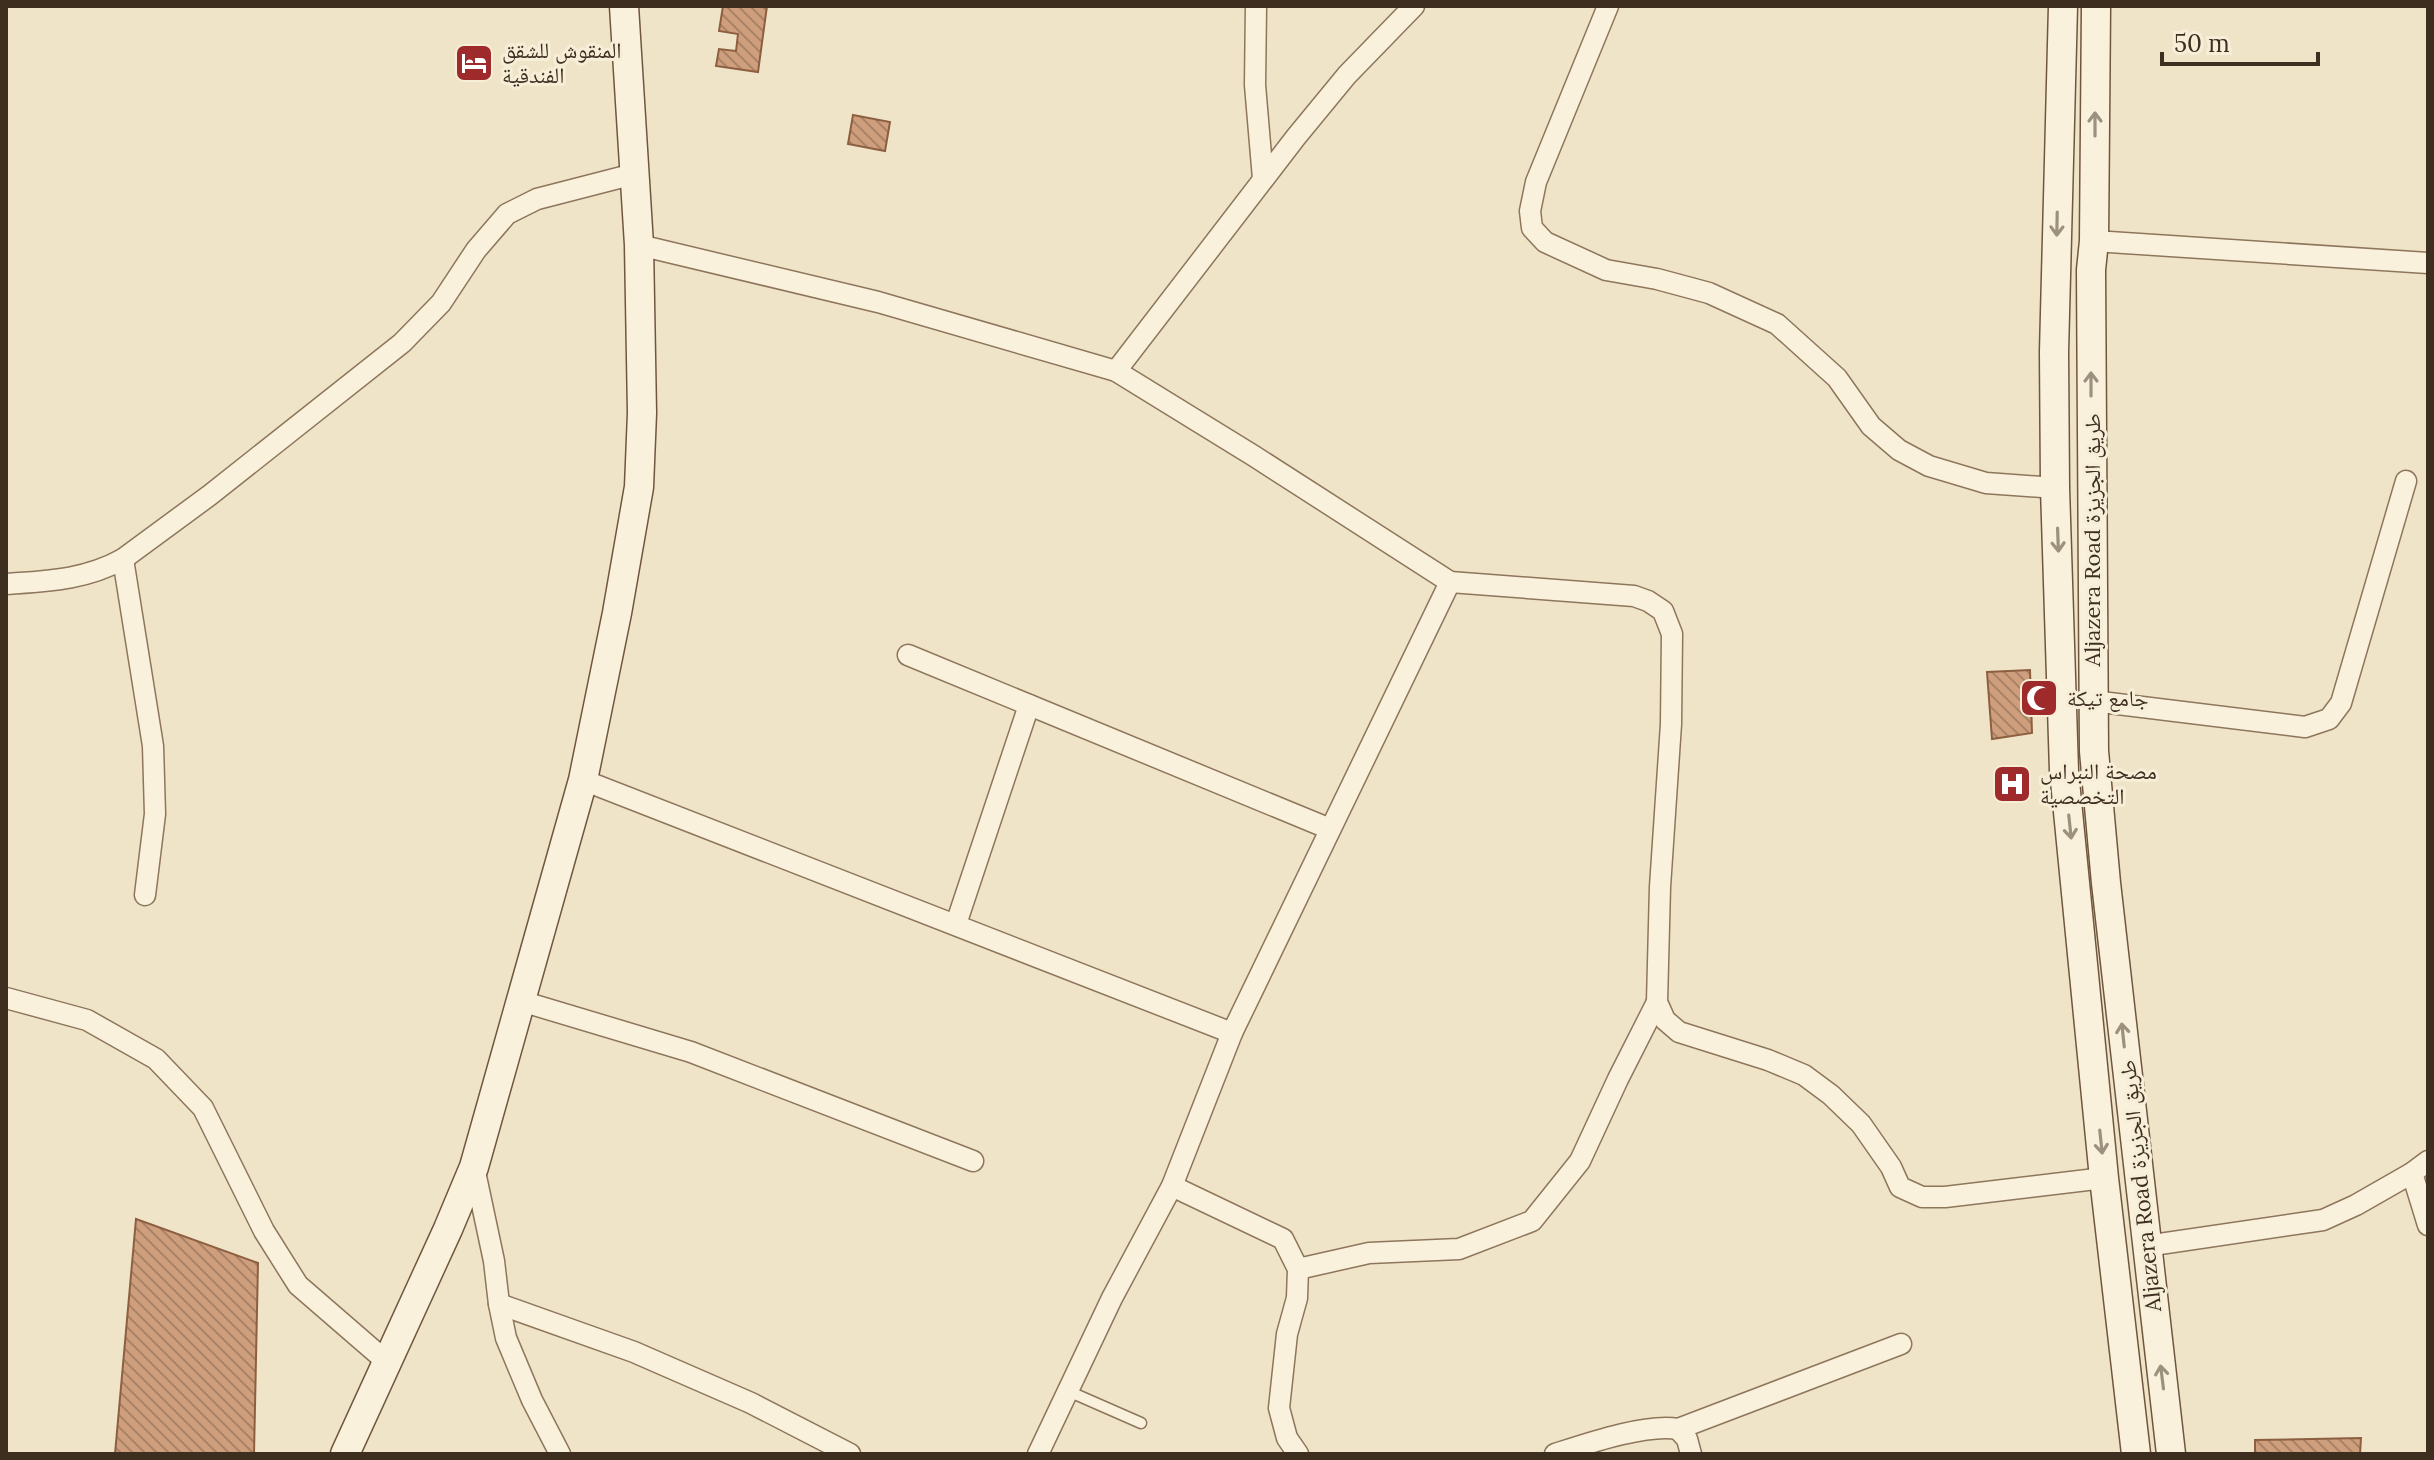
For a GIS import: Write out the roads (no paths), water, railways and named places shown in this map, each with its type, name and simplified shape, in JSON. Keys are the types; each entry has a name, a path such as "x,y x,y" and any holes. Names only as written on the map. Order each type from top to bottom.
{"main road":[{"path":"345,1454 474,1167 583,780 617,613 639,487 642,351 639,245 624,6"},
{"name":"Aljazera Road طريق الجزيزة","path":"2063,6 2054,352 2064,771 2104,1178 2136,1454"},
{"name":"Aljazera Road طريق الجزيزة","path":"2096,6 2094,241 2091,270 2094,751 2106,883 2171,1454"}],"street":[{"path":"1256,6 1255,85 1263,179"},
{"path":"1116,371 1347,75 1414,6"},
{"path":"1608,6 1536,182 1530,211 1532,228 1545,242 1606,270 1709,293 1777,324 1837,378 1871,426 1899,450 1929,466 1986,483 2055,488"},
{"path":"6,584 74,578 123,559 210,495 402,343 441,303 476,250 507,214 537,199 634,174"},
{"path":"2094,241 2428,263"},
{"path":"639,245 878,302 1116,371 1450,582 1634,596 1663,611 1672,634 1671,724 1660,887 1657,1002 1580,1161 1532,1221 1459,1249 1369,1253 1298,1269"},
{"path":"2093,701 2305,727 2329,719 2341,703 2406,481"},
{"path":"123,559 153,746 155,814 145,895"},
{"path":"1038,1454 1112,1298 1172,1186 1232,1033 1450,582"},
{"path":"908,655 1330,829"},
{"path":"956,924 1029,705"},
{"path":"583,780 1232,1033"},
{"path":"6,998 87,1020 156,1059 203,1108 264,1231 298,1285 387,1362"},
{"path":"521,1001 691,1052 973,1161"},
{"path":"1657,1002 1665,1020 1679,1032 1768,1060 1804,1075 1861,1124 1891,1167 1900,1187 1922,1197 2104,1178"},
{"path":"474,1167 506,1338 532,1400 560,1454"},
{"path":"2146,1246 2323,1220 2356,1205 2420,1167 2428,1225"},
{"path":"1172,1186 1283,1239 1298,1269 1297,1298 1287,1334 1279,1408 1287,1438 1298,1454"},
{"path":"499,1304 634,1352 751,1403 850,1454"},
{"path":"1555,1454 1614,1436 1668,1427 1678,1429 1901,1344"},
{"path":"1678,1429 1687,1439 1691,1454"}],"lane":[{"path":"1068,1391 1141,1423"}],"place":[{"name":"المنقوش للشقق الفندقية","path":"474,63"},
{"name":"جامع تيكة","path":"2039,698"},
{"name":"مصحة النبراس التخصصية","path":"2012,784"}]}
